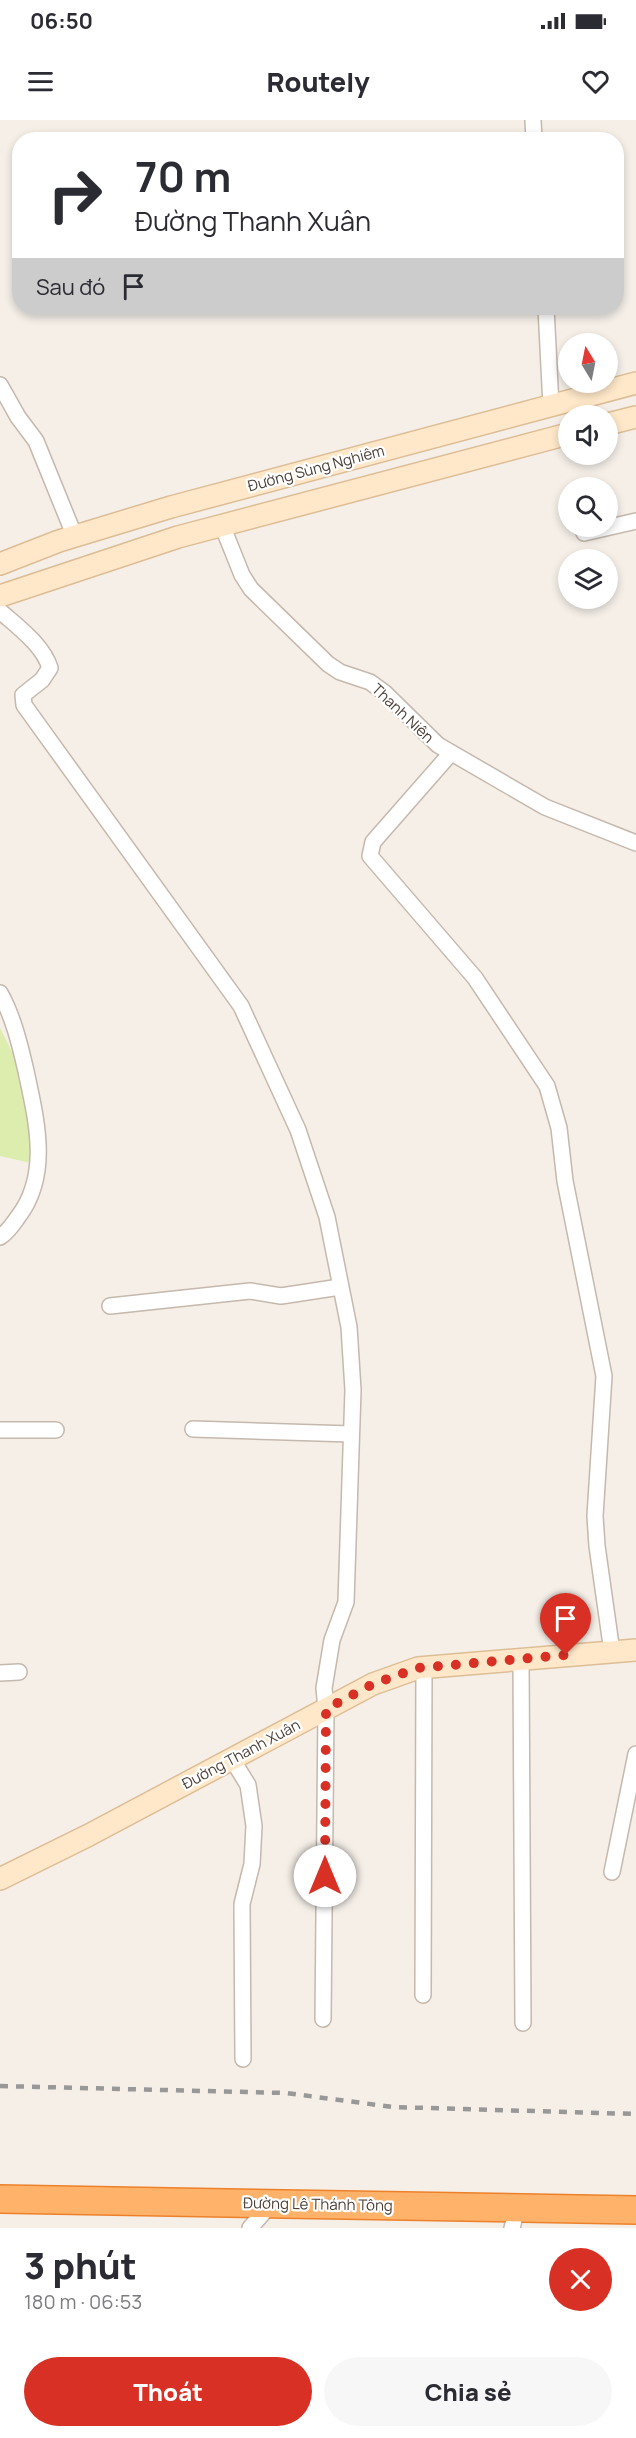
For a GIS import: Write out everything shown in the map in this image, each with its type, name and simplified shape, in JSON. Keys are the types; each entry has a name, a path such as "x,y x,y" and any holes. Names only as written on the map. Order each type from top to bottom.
{"highway":[{"name":"Đường Lê Thánh Tông","path":"0,2199 271,2204 515,2218 636,2210"}],"street":[{"path":"546,315 551,406"},
{"name":"Đường Sùng Nghiêm","path":"0,564 75,537 171,507 636,383"},
{"path":"0,385 18,417 36,441 75,537"},
{"path":"618,422 636,417"},
{"name":"Đường Sùng Nghiêm","path":"0,596 99,562 222,525 558,437"},
{"path":"618,525 636,521"},
{"name":"Thanh Niên","path":"222,525 251,589 328,664 340,672 370,682 393,700 438,745 451,753 545,807 636,843"},
{"path":"0,611 34,642 48,660 50,668 42,680 23,695 24,705 241,1006 298,1130 327,1217 350,1327 353,1390 346,1602 332,1640 324,1688 326,1709 323,2019"},
{"path":"451,753 374,842 370,856 475,978 547,1086 559,1128 565,1181 604,1376 595,1516 612,1652"},
{"path":"0,993 19,1042 36,1118 39,1152 34,1187 24,1210 6,1234 0,1237"},
{"path":"110,1306 250,1291 281,1296 340,1287"},
{"path":"193,1429 351,1434"},
{"path":"0,1430 56,1430"},
{"name":"Đường Thanh Xuân","path":"0,1879 89,1835 373,1684 424,1668 636,1650"},
{"path":"521,1659 523,2024"},
{"path":"423,1995 424,1668"},
{"path":"0,1673 19,1672"},
{"path":"612,1872 636,1754"},
{"path":"232,1759 248,1785 254,1826 252,1864 242,1904 243,2059"},
{"path":"250,2228 271,2204"}],"green space":[{"path":"0,1028 17,1062 31,1119 31,1163 0,1156"}],"railway":[{"path":"0,2086 286,2093 393,2107 636,2114"}],"route":[{"path":"325,1876 326,1709 373,1684 418,1668 566,1655"}]}
